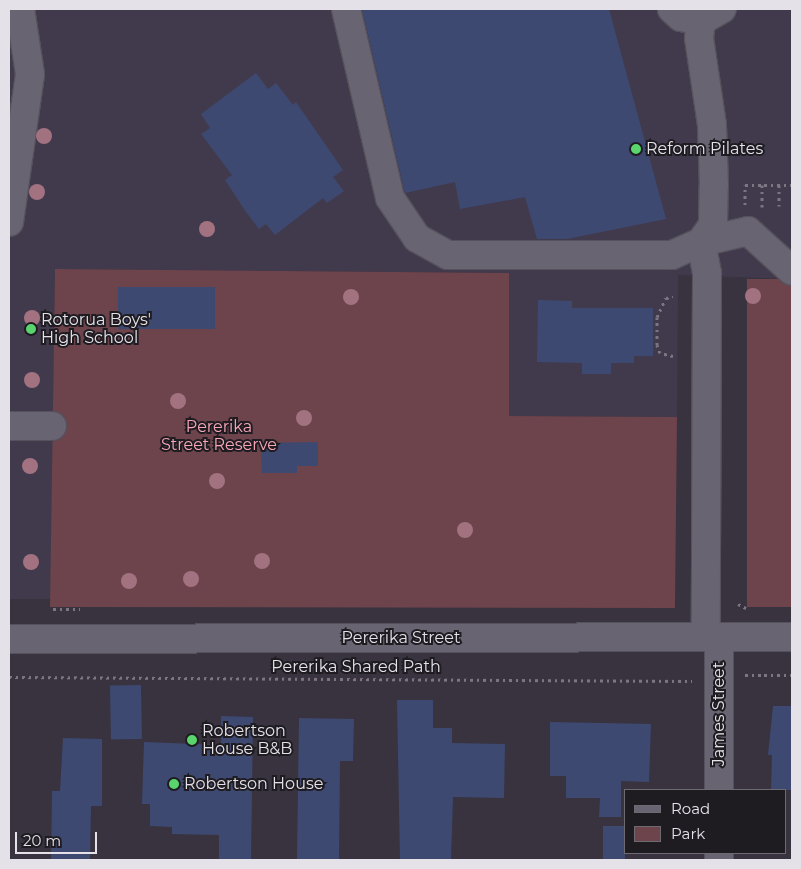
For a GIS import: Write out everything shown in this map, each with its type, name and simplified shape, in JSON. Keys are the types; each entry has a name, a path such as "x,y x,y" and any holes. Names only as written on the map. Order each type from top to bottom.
{"street":[{"path":"9,222 30,74 20,9"},
{"path":"346,9 390,198 409,228 426,246 448,256 662,255 683,252 707,233 745,221 792,271"},
{"path":"672,9 681,17 711,15"},
{"name":"James Street","path":"711,15 698,38 712,125 707,273 713,637 719,789"},
{"path":"9,426 52,426"},
{"name":"Pererika Street","path":"9,639 792,638"}],"path":[{"path":"745,221 745,185 792,185"},
{"path":"762,185 762,207"},
{"path":"779,185 779,206"},
{"path":"673,297 666,298 657,317 657,346 660,353 673,356"},
{"path":"744,675 792,675"},
{"name":"Pererika Shared Path","path":"9,677 702,681"}],"shaded area":[{"path":"9,9 792,9 792,279 678,275 677,417 509,416 508,273 55,269 51,599 9,599"}],"green space":[{"name":"Pererika Street Reserve","path":"55,269 509,273 509,416 677,417 675,608 50,607"},
{"path":"747,279 792,279 792,607 747,607"}],"building":[{"path":"362,9 609,9 666,219 567,239 537,239 525,197 460,209 455,182 405,193"},
{"path":"256,73 268,89 276,83 293,105 296,102 343,170 333,177 344,191 327,203 323,198 275,235 266,224 259,229 246,212 225,180 232,175 201,134 210,128 201,114"},
{"path":"118,287 215,287 215,329 118,329"},
{"path":"538,300 572,301 572,308 653,308 653,356 634,356 634,363 611,363 611,374 582,374 582,363 537,362"},
{"path":"318,442 318,466 297,466 297,473 262,473 261,443"},
{"path":"141,685 142,739 111,740 110,686"},
{"path":"397,700 433,700 433,728 452,728 452,743 505,744 504,798 453,797 451,860 400,860"},
{"path":"773,706 792,706 792,790 771,789 772,755 768,755"},
{"path":"221,716 253,717 251,860 219,860 219,835 172,834 172,827 150,826 150,804 142,804 144,742 221,745"},
{"path":"299,718 354,719 353,761 340,761 339,860 297,860"},
{"path":"550,722 651,724 649,782 621,781 621,817 599,817 600,798 566,798 566,776 550,776"},
{"path":"63,738 102,739 102,806 91,806 90,860 51,860 52,791 60,791"},
{"path":"603,826 624,826 625,860 603,860"}],"place":[{"name":"Reform Pilates","path":"636,149"},
{"name":"Rotorua Boys' High School","path":"31,329"},
{"name":"Robertson House B&B","path":"192,740"},
{"name":"Robertson House","path":"174,784"}]}
